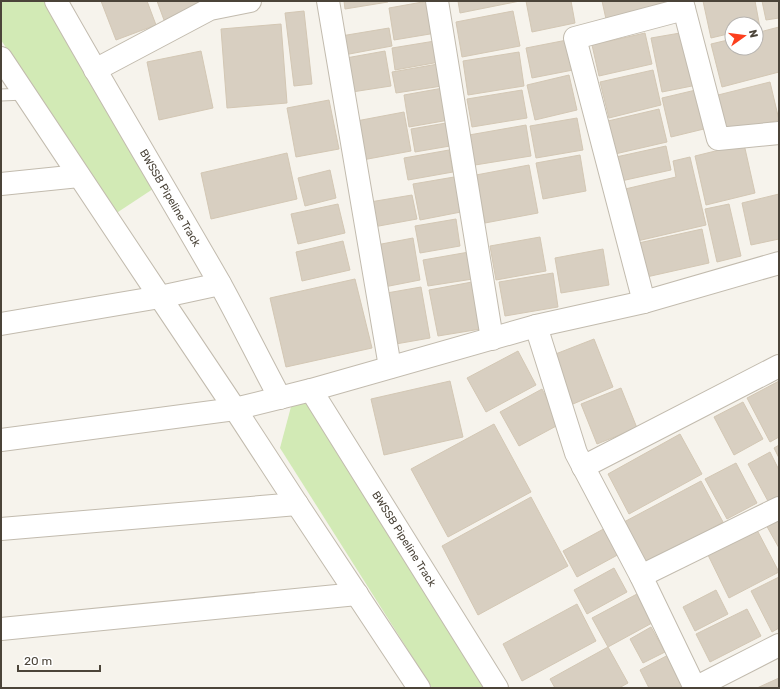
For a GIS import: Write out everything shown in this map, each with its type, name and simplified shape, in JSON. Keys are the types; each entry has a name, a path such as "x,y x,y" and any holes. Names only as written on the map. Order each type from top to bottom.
{"street":[{"name":"BWSSB Pipeline Track","path":"56,1 220,284 280,398"},
{"path":"95,70 210,8 250,1"},
{"path":"328,1 390,367"},
{"path":"437,1 492,339"},
{"path":"644,302 574,38 683,5 718,139 779,134"},
{"path":"1,58 419,688"},
{"path":"1,184 79,176"},
{"path":"1,440 235,409 311,390 536,326 644,302 779,264"},
{"path":"1,324 160,297 220,284"},
{"path":"536,326 576,453 641,576 695,688 779,645"},
{"path":"583,467 779,366"},
{"name":"BWSSB Pipeline Track","path":"311,390 497,688"},
{"path":"1,529 297,504"},
{"path":"641,576 779,508"},
{"path":"1,629 357,594"}],"lane":[{"path":"1,95 25,94"}],"green space":[{"path":"1,1 45,1 162,183 115,214 1,40"},
{"path":"309,397 490,688 432,688 280,448 292,403"}],"building":[{"path":"101,1 147,1 156,25 116,40"},
{"path":"157,1 221,1 221,2 164,20"},
{"path":"344,1 387,1 388,2 345,9"},
{"path":"428,1 436,33 394,40 389,8"},
{"path":"458,1 520,1 460,13"},
{"path":"526,1 571,1 575,23 532,32"},
{"path":"602,1 672,1 606,19"},
{"path":"703,1 755,1 758,16 724,16 724,35 711,38"},
{"path":"762,1 779,1 779,18 766,20"},
{"path":"304,11 312,84 294,86 285,13"},
{"path":"513,11 520,46 462,57 456,22"},
{"path":"281,24 287,103 227,108 221,29"},
{"path":"779,27 779,72 722,87 711,44 724,41 724,56 764,56 764,31"},
{"path":"389,28 392,46 344,55 341,36"},
{"path":"686,32 697,85 662,92 651,38"},
{"path":"645,33 652,64 599,76 592,45"},
{"path":"441,40 445,61 395,70 392,48"},
{"path":"567,40 573,70 532,78 526,48"},
{"path":"201,51 213,108 159,120 147,62"},
{"path":"385,51 391,86 352,92 346,58"},
{"path":"519,52 524,86 468,95 463,61"},
{"path":"438,64 442,86 396,93 392,72"},
{"path":"653,70 661,105 609,118 600,82"},
{"path":"569,75 577,110 535,120 527,85"},
{"path":"770,82 779,120 727,133 718,95"},
{"path":"443,88 449,120 409,127 404,95"},
{"path":"700,89 708,128 671,137 662,98"},
{"path":"522,90 527,118 472,127 467,99"},
{"path":"329,100 339,149 296,157 287,108"},
{"path":"659,109 667,142 615,154 608,121"},
{"path":"404,112 411,151 357,161 351,122"},
{"path":"577,118 583,150 536,158 530,126"},
{"path":"446,123 450,146 415,152 411,129"},
{"path":"526,125 531,156 475,165 469,135"},
{"path":"744,144 755,193 706,205 695,156"},
{"path":"666,146 671,170 621,181 616,157"},
{"path":"449,150 453,172 408,180 404,158"},
{"path":"287,153 297,199 211,219 201,173"},
{"path":"580,155 586,191 543,199 536,163"},
{"path":"690,157 706,225 633,242 621,190 676,177 673,161"},
{"path":"529,165 538,213 485,223 476,175"},
{"path":"330,170 336,198 305,206 298,178"},
{"path":"460,176 466,211 420,220 413,184"},
{"path":"779,194 779,239 751,245 742,203"},
{"path":"412,195 417,219 368,228 364,203"},
{"path":"338,204 345,233 298,244 291,214"},
{"path":"729,204 741,256 717,262 705,209"},
{"path":"456,219 460,246 420,253 415,226"},
{"path":"702,229 709,263 642,278 634,244"},
{"path":"540,237 546,271 496,280 490,246"},
{"path":"413,238 420,280 379,288 371,246"},
{"path":"343,241 350,270 302,281 296,252"},
{"path":"603,249 609,285 561,293 555,258"},
{"path":"469,252 473,279 428,286 423,260"},
{"path":"553,273 558,307 505,316 499,282"},
{"path":"355,279 372,348 286,367 270,298"},
{"path":"472,282 481,329 438,336 429,290"},
{"path":"421,287 430,338 390,345 381,294"},
{"path":"594,339 613,387 573,404 553,355"},
{"path":"518,351 536,385 486,412 467,378"},
{"path":"450,381 463,437 384,455 371,399"},
{"path":"779,381 779,437 770,442 747,398"},
{"path":"621,388 637,428 597,444 581,404"},
{"path":"542,389 560,424 519,446 500,412"},
{"path":"743,402 763,439 734,455 714,417"},
{"path":"494,424 531,492 448,537 411,469"},
{"path":"680,434 702,474 629,514 608,474"},
{"path":"779,445 779,458 774,448"},
{"path":"770,452 779,470 779,497 769,503 748,464"},
{"path":"736,463 757,503 727,519 705,479"},
{"path":"701,481 723,522 647,564 624,522"},
{"path":"531,497 568,566 478,615 442,546"},
{"path":"779,515 779,548 765,523"},
{"path":"609,526 623,552 577,577 563,551"},
{"path":"757,530 779,572 729,598 708,555"},
{"path":"614,568 627,592 587,614 574,590"},
{"path":"779,577 779,628 772,632 751,591"},
{"path":"716,590 728,614 695,631 683,607"},
{"path":"637,594 652,623 608,647 592,618"},
{"path":"577,604 596,641 522,681 503,644"},
{"path":"747,609 761,636 710,662 696,634"},
{"path":"651,627 665,652 643,663 630,639"},
{"path":"608,647 628,683 619,688 555,688 550,679"},
{"path":"670,654 688,688 649,688 640,670"},
{"path":"779,678 779,688 757,688"}]}
